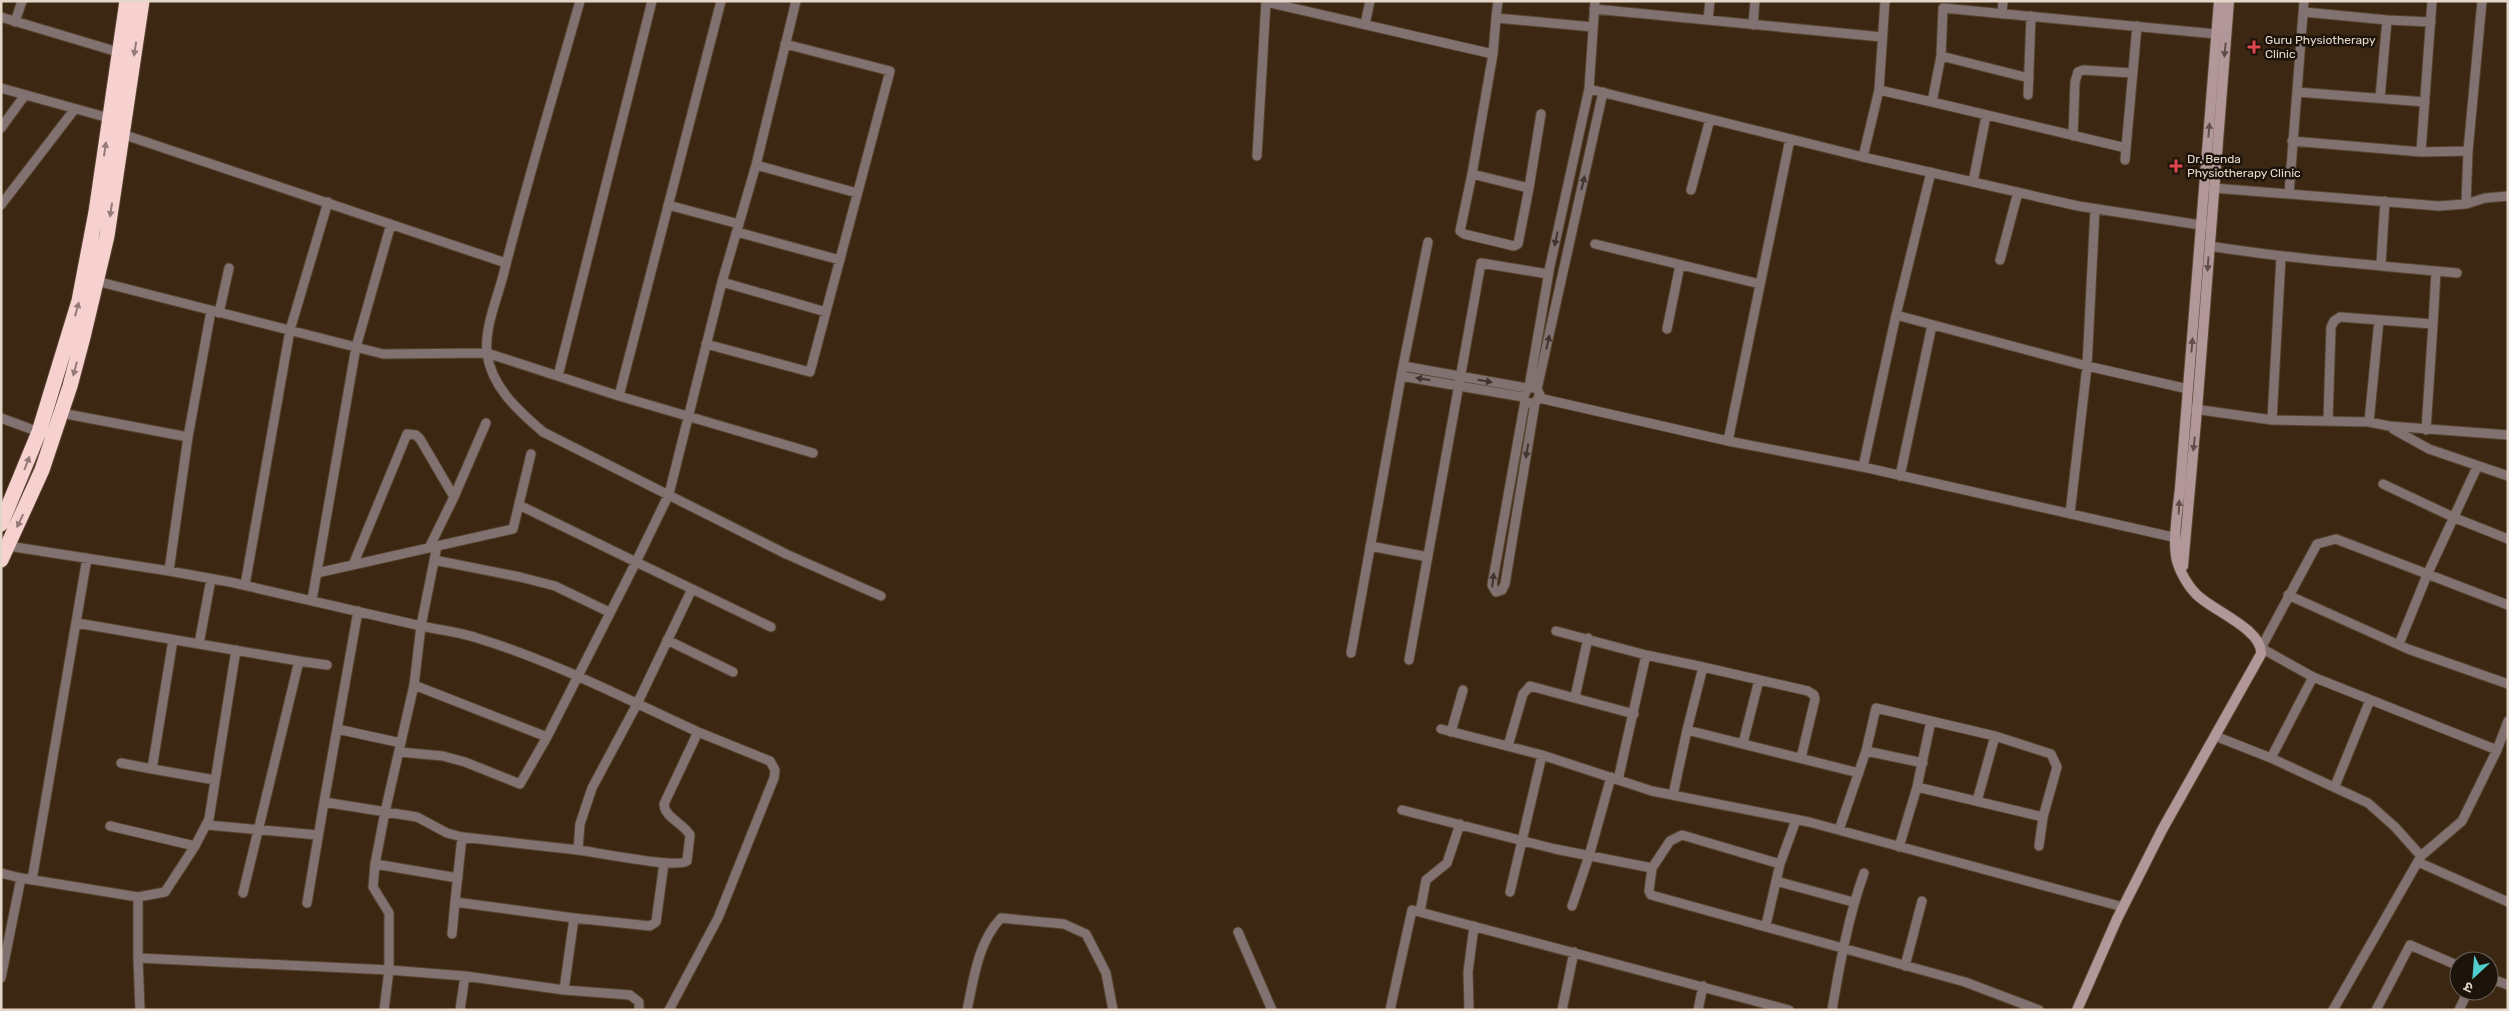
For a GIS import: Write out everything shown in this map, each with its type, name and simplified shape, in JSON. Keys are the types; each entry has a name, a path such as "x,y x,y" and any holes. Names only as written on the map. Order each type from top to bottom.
{"highway":[{"path":"1,524 38,432 79,301 96,212 127,1"},
{"path":"4,553 42,470 62,413 96,281 107,236 142,1"}],"street":[{"path":"15,22 22,1"},
{"path":"580,1 506,263 488,335 487,352 491,372 500,388 520,412 544,432 786,554 881,596"},
{"path":"558,376 652,1"},
{"path":"619,396 721,1"},
{"path":"337,729 400,747 465,762 520,784 547,738 669,494 722,282 756,165 796,1"},
{"path":"1365,24 1370,1"},
{"path":"1498,1 1494,54 1460,231 1464,234 1514,246 1518,244 1541,114"},
{"path":"1708,20 1710,1"},
{"path":"1752,25 1755,1"},
{"path":"1863,157 1879,90 1885,1"},
{"path":"2002,14 2003,1"},
{"path":"2219,1 2206,226 2188,389 2177,560 2189,586 2197,596 2225,613 2257,640 2262,648 2313,676 2497,750"},
{"path":"2182,572 2197,410 2209,246 2206,226 2213,188 2229,1"},
{"path":"2289,194 2304,1"},
{"path":"2421,152 2432,1"},
{"path":"2466,204 2468,151 2482,1"},
{"path":"1257,156 1266,2 1494,54"},
{"path":"1603,92 1531,395 1501,535 1492,585 1496,592 1500,592 1504,587 1513,537 1531,395 1548,274 1589,89 1594,5 1752,25 1882,37"},
{"path":"1932,102 1941,56 1943,5 2002,14 2216,34"},
{"path":"2304,12 2386,20 2431,22"},
{"path":"2028,95 2031,16"},
{"path":"1,17 118,52"},
{"path":"1496,18 1593,27"},
{"path":"2380,98 2386,20"},
{"path":"2125,160 2137,26"},
{"path":"706,344 810,372 890,71 785,44"},
{"path":"1941,56 2029,78"},
{"path":"2073,136 2075,82 2078,72 2083,70 2133,73"},
{"path":"1,88 74,110 109,118"},
{"path":"1589,89 1863,157 2018,192 2095,209 2206,226"},
{"path":"1879,90 2126,148"},
{"path":"2297,92 2425,102"},
{"path":"1,128 25,95"},
{"path":"1,205 74,110"},
{"path":"1973,182 1986,116"},
{"path":"1691,190 1710,119"},
{"path":"122,134 506,263"},
{"path":"1728,441 1790,138"},
{"path":"2292,141 2421,152 2468,151"},
{"path":"756,165 857,194"},
{"path":"1863,467 1896,315 1931,172"},
{"path":"1472,174 1529,188"},
{"path":"2213,188 2439,206 2466,204 2485,198 2508,196"},
{"path":"2000,260 2018,192"},
{"path":"2381,264 2385,201"},
{"path":"245,585 290,330 328,202"},
{"path":"668,204 840,260"},
{"path":"2070,514 2087,366 2095,209"},
{"path":"312,600 356,347 391,224"},
{"path":"1351,653 1402,371 1428,242"},
{"path":"1594,244 1760,284"},
{"path":"2209,246 2280,257 2381,264 2458,272"},
{"path":"2272,420 2280,257"},
{"path":"1409,660 1481,263 1548,274"},
{"path":"1667,330 1680,264"},
{"path":"169,571 188,437 215,312 229,268"},
{"path":"2426,430 2436,271"},
{"path":"96,281 383,354 487,352 619,396 814,453"},
{"path":"722,282 826,312"},
{"path":"1896,315 2087,366 2188,389"},
{"path":"2328,420 2332,327 2334,321 2340,317 2433,324"},
{"path":"2368,422 2379,320"},
{"path":"1900,476 1932,325"},
{"path":"1402,371 1531,395 1728,441 1863,467 2177,538"},
{"path":"2187,408 2272,420 2368,422 2426,430 2508,435"},
{"path":"62,413 188,437"},
{"path":"1,418 38,432"},
{"path":"384,1010 390,970 389,913 373,887 375,864 414,685 434,560 433,547 486,423"},
{"path":"2389,426 2429,449 2477,467 2508,476"},
{"path":"353,565 407,434 416,435 420,439 454,497"},
{"path":"317,572 513,529 531,454"},
{"path":"2399,644 2427,575 2477,467"},
{"path":"2383,484 2455,518 2508,539"},
{"path":"519,505 771,627"},
{"path":"1501,535 1513,537"},
{"path":"2077,1010 2123,907 2162,830 2261,654 2262,648 2288,595 2317,544 2328,539 2336,539 2508,605"},
{"path":"1370,546 1428,557"},
{"path":"4,553 87,558 169,571 245,585 477,637 578,677 698,732 770,761 775,770 774,778 718,918 669,1010"},
{"path":"32,880 87,558"},
{"path":"434,560 511,575 555,586 609,612"},
{"path":"199,644 211,579"},
{"path":"578,850 583,808 637,704 692,589"},
{"path":"2288,595 2399,644 2508,684"},
{"path":"307,903 358,611"},
{"path":"77,623 327,665"},
{"path":"1556,631 1646,655 1759,680 1814,695 1815,699 1800,758"},
{"path":"1575,697 1588,638"},
{"path":"152,769 173,640"},
{"path":"667,640 733,672"},
{"path":"1,873 32,880 138,897 165,892 207,825 236,650"},
{"path":"1572,906 1634,714 1646,655"},
{"path":"243,893 299,661"},
{"path":"1673,795 1703,667"},
{"path":"2271,758 2313,676"},
{"path":"1743,744 1759,680"},
{"path":"414,685 547,738"},
{"path":"1508,746 1523,694 1527,688 1537,686 1634,714"},
{"path":"1451,732 1462,690"},
{"path":"2334,786 2370,700"},
{"path":"1839,830 1866,751 1876,708 1995,736 2051,754 2057,766 2043,817 2039,846"},
{"path":"2333,1010 2420,859 2462,821 2506,734 2508,721"},
{"path":"1900,847 1923,763 1931,722"},
{"path":"1441,729 1542,755 1652,791 1839,830 2123,907"},
{"path":"1687,730 1859,773"},
{"path":"324,802 417,817 447,833 462,836 664,863 684,864 688,857 690,836 684,826 666,813 664,804 698,732"},
{"path":"1977,801 1995,736"},
{"path":"2215,736 2271,758 2368,803 2396,826 2420,859 2507,898"},
{"path":"1866,751 1923,763"},
{"path":"1510,892 1542,755"},
{"path":"121,763 215,780"},
{"path":"1917,787 2043,817"},
{"path":"1402,810 1523,841 1652,868"},
{"path":"1766,925 1780,864 1796,820"},
{"path":"1420,912 1426,880 1447,863 1460,824"},
{"path":"207,825 258,828 318,835"},
{"path":"110,826 195,846"},
{"path":"1780,864 1682,835 1670,841 1652,868 1648,891 1651,895 1843,946 1905,966 1965,982 2039,1010"},
{"path":"452,934 462,836"},
{"path":"455,902 650,926 656,922 659,914 664,863"},
{"path":"375,864 458,878"},
{"path":"1832,1010 1853,902 1864,873"},
{"path":"1,978 21,878"},
{"path":"1776,881 1853,902"},
{"path":"138,897 140,1010"},
{"path":"1905,966 1922,901"},
{"path":"1390,1010 1412,910 1789,1010"},
{"path":"564,990 574,918"},
{"path":"967,1010 980,956 989,930 1001,918 1064,924 1086,934 1106,973 1113,1010"},
{"path":"1469,1010 1468,972 1474,926"},
{"path":"1238,932 1272,1010"},
{"path":"2376,1010 2410,945 2449,962"},
{"path":"1562,1010 1574,952"},
{"path":"138,958 390,970 465,976 564,990 630,995 639,1002 639,1010"},
{"path":"460,1010 465,976"},
{"path":"1698,1010 1703,986"}],"place":[{"name":"Guru Physiotherapy Clinic","path":"2254,47"},
{"name":"Dr. Benda Physiotherapy Clinic","path":"2176,166"}]}
